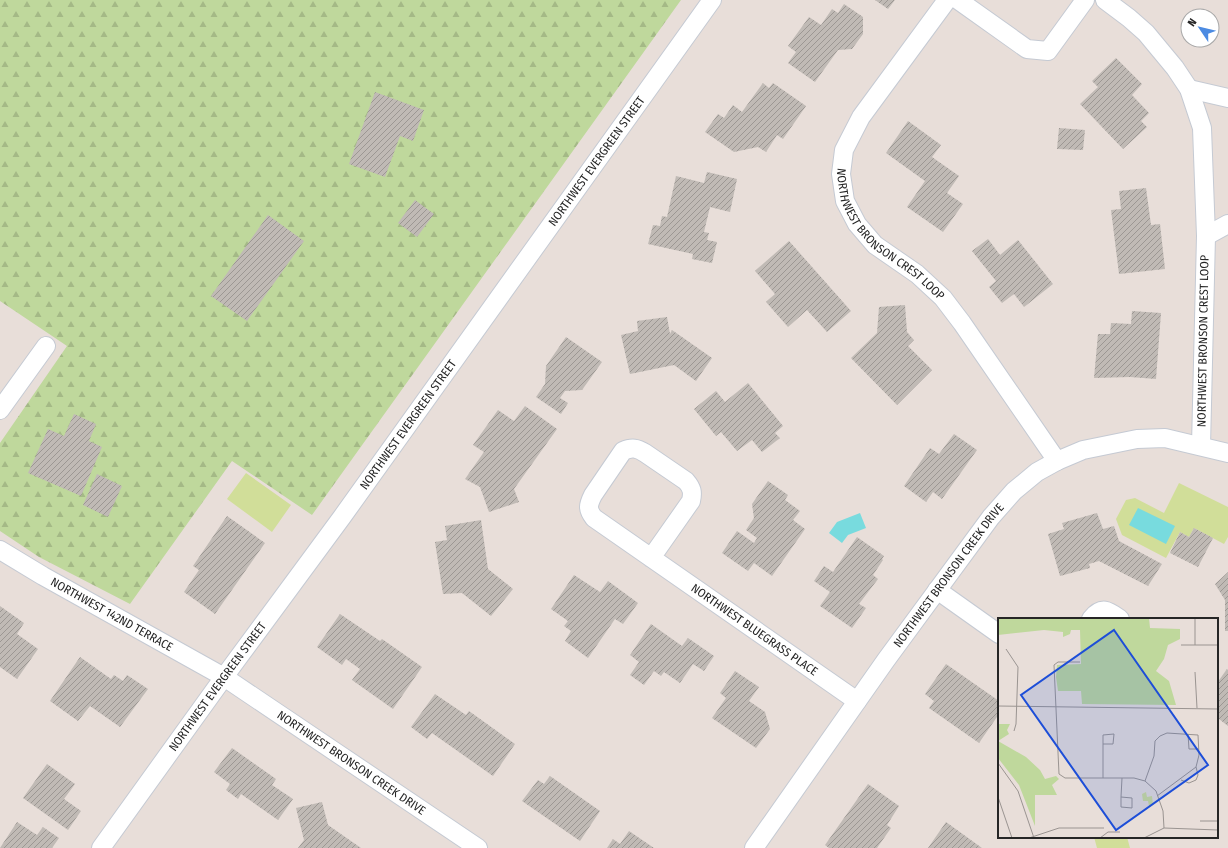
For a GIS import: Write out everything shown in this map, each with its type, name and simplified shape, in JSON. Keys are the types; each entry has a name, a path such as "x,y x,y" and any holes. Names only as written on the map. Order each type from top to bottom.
{"street":[{"name":"NORTHWEST EVERGREEN STREET","path":"101,848 224,677 352,504 712,0"},
{"name":"NORTHWEST BRONSON CREST LOOP","path":"946,0 861,117 844,150 841,174 845,201 857,224 875,245 917,274 943,298 962,323 1057,461"},
{"path":"958,0 1027,50 1048,51 1085,0"},
{"name":"NORTHWEST BRONSON CREST LOOP","path":"1105,0 1146,33 1175,68 1189,89 1202,128 1206,236 1201,446"},
{"path":"1189,89 1228,98"},
{"path":"1206,236 1228,224"},
{"path":"0,410 46,346"},
{"name":"NORTHWEST BRONSON CREEK DRIVE","path":"754,848 937,590 991,517 1014,491 1037,472 1057,461 1083,450 1138,439 1165,438 1228,453"},
{"name":"NORTHWEST BLUEGRASS PLACE","path":"651,558 691,501 691,486 645,453 638,449 630,448 624,451 592,495 589,503 589,512 594,518 651,558 857,701"},
{"name":"NORTHWEST 142ND TERRACE","path":"0,550 43,576 224,677"},
{"path":"937,590 998,633"},
{"path":"1093,618 1096,613 1102,610 1112,613 1119,618"},
{"name":"NORTHWEST BRONSON CREEK DRIVE","path":"224,677 478,848"}],"green space":[{"path":"0,0 681,0 312,515 232,461 130,604 39,557 0,531 0,443 67,346 0,301"},
{"path":"246,473 291,505 272,532 227,499"},
{"path":"1179,483 1228,507 1228,537 1224,544 1194,528 1189,537 1180,532 1166,558 1122,535 1116,519 1126,500 1135,498 1164,513"},
{"path":"1094,838 1127,838 1130,848 1097,848"}],"water":[{"path":"1138,508 1175,526 1166,544 1129,525"},
{"path":"860,513 866,528 848,535 842,543 829,533 837,522"}],"building":[{"path":"875,0 895,0 888,9"},
{"path":"844,4 863,17 863,34 852,49 838,50 815,82 788,63 796,52 788,46 809,17 821,25 832,9 838,13"},
{"path":"1116,58 1142,84 1132,95 1149,113 1141,121 1147,127 1123,149 1080,104 1098,87 1092,81"},
{"path":"763,83 769,88 773,83 806,106 783,139 777,135 766,152 758,147 734,152 705,132 718,114 724,118 733,105 742,112"},
{"path":"375,92 424,110 413,141 400,136 385,177 349,164"},
{"path":"908,121 941,145 932,157 959,176 947,193 963,204 943,232 907,207 925,181 886,153"},
{"path":"1059,128 1085,130 1083,150 1057,149"},
{"path":"707,172 737,179 730,212 710,207 704,232 709,233 707,240 717,242 712,263 692,259 693,254 648,244 653,225 660,226 662,216 667,217 676,176 704,183"},
{"path":"1146,188 1151,225 1160,224 1165,269 1119,274 1111,210 1121,209 1119,191"},
{"path":"415,200 434,214 417,237 398,223"},
{"path":"268,215 304,241 247,321 211,296"},
{"path":"988,239 1000,255 1018,240 1053,284 1024,307 1014,294 1002,303 989,287 996,281 972,251"},
{"path":"789,241 851,311 827,332 807,310 788,327 766,302 775,294 755,271"},
{"path":"905,305 907,332 914,340 908,346 932,370 897,405 851,358 877,333 879,307"},
{"path":"1132,311 1161,313 1156,379 1130,377 1094,378 1098,334 1110,334 1111,323 1131,324"},
{"path":"667,317 670,334 672,330 712,358 696,381 674,365 630,374 621,335 638,331 637,321"},
{"path":"566,337 602,362 582,390 565,391 560,398 568,403 561,414 536,397 545,384 546,366"},
{"path":"748,383 783,426 775,433 780,438 762,452 752,440 737,451 721,432 716,436 694,409 716,391 725,402"},
{"path":"525,406 557,429 514,489 519,502 489,512 480,487 465,479 484,452 473,445 498,410 514,421"},
{"path":"74,414 96,424 89,441 102,447 81,496 28,473 48,429 64,436"},
{"path":"954,434 977,450 942,499 933,492 926,502 904,486 930,448 939,454"},
{"path":"97,474 122,486 108,517 83,505"},
{"path":"768,481 788,495 785,500 800,511 793,520 805,529 772,576 754,563 748,571 722,553 737,531 754,543 757,538 746,530 754,518 752,504"},
{"path":"1097,513 1103,529 1114,526 1119,541 1162,564 1148,586 1099,561 1089,564 1090,568 1060,576 1048,534 1064,529 1062,523"},
{"path":"227,516 265,543 215,614 184,592 199,570 193,566"},
{"path":"481,520 488,569 513,589 491,616 462,593 443,594 435,542 447,540 445,526"},
{"path":"1194,528 1213,538 1198,567 1170,553 1180,532 1189,537"},
{"path":"857,537 884,556 873,575 878,579 859,604 866,608 852,628 820,606 830,592 814,581 824,566 833,572"},
{"path":"1228,572 1228,631 1225,631 1225,600 1215,584"},
{"path":"574,575 600,592 608,581 638,603 623,624 615,619 588,658 565,641 571,631 564,626 568,621 551,609"},
{"path":"0,606 24,623 17,634 38,649 17,679 0,667"},
{"path":"340,614 380,641 382,639 422,667 393,709 352,680 360,669 346,659 342,665 317,647"},
{"path":"651,624 682,646 688,638 714,656 704,671 693,664 680,683 664,672 661,676 654,671 644,685 630,675 639,662 630,655"},
{"path":"80,657 111,679 114,675 123,681 127,675 148,689 120,727 90,706 78,721 50,701"},
{"path":"946,664 998,700 998,715 979,743 929,708 934,701 925,694"},
{"path":"1227,669 1228,726 1219,719 1218,720 1218,682"},
{"path":"735,671 759,687 749,701 765,712 770,729 756,748 712,718 726,698 720,693"},
{"path":"435,694 466,715 469,711 515,744 493,776 432,733 427,739 411,727"},
{"path":"232,748 276,779 272,785 293,799 278,820 241,794 238,799 226,790 230,784 214,772"},
{"path":"47,764 75,784 64,799 81,811 68,830 23,798"},
{"path":"550,776 600,811 580,841 522,801 538,780 544,784"},
{"path":"868,784 899,806 887,825 891,828 877,848 829,848 825,845"},
{"path":"322,802 328,825 361,848 298,848 304,840 296,808"},
{"path":"17,822 37,835 43,827 59,838 52,848 0,848"},
{"path":"946,822 982,848 928,848"},
{"path":"629,831 654,848 607,848 613,839 620,844"}]}
